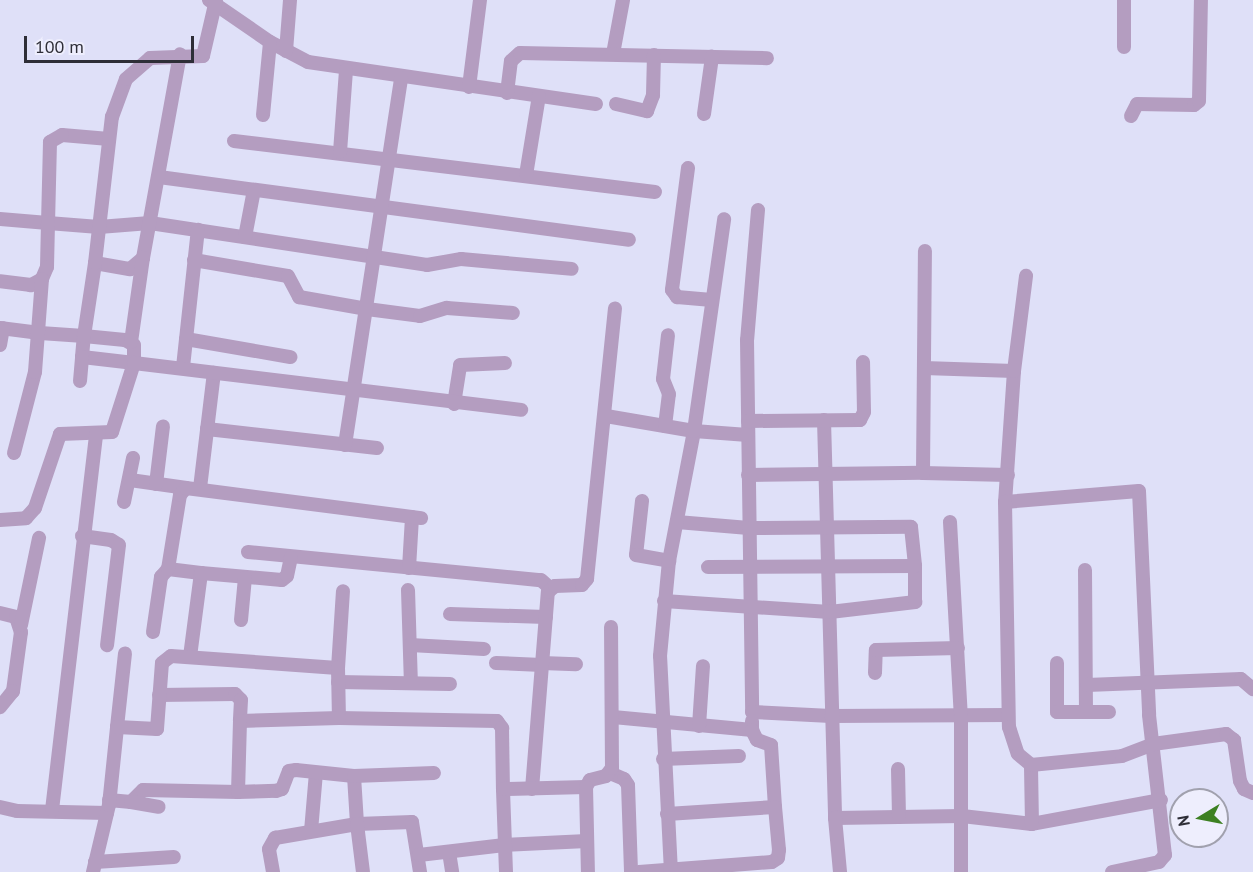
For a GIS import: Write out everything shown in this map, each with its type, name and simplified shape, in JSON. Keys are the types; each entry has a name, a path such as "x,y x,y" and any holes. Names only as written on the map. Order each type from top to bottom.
{"street":[{"path":"286,51 290,0"},
{"path":"469,87 480,0"},
{"path":"613,54 623,0"},
{"path":"1124,0 1124,47"},
{"path":"1131,116 1137,104 1194,105 1199,101 1201,0"},
{"path":"80,381 109,139 117,96 126,79 150,58 180,54 203,56 213,1 270,42 309,62 346,70 596,104"},
{"path":"263,116 270,42"},
{"path":"507,93 511,61 520,52 767,58"},
{"path":"0,520 26,518 35,508 60,434 68,431 96,434 112,432 117,425 134,363 135,349 131,342 143,258 180,54"},
{"path":"616,104 647,111 653,95 654,55"},
{"path":"704,114 712,57"},
{"path":"340,152 346,70"},
{"path":"345,445 384,208 401,78"},
{"path":"526,175 539,96"},
{"path":"14,453 35,372 40,333 42,279 47,267 50,142 62,135 109,139"},
{"path":"234,141 389,157 655,192"},
{"path":"688,168 672,290 677,297 712,300"},
{"path":"159,177 629,240"},
{"path":"245,237 254,190"},
{"path":"639,872 772,862 778,858 771,745 757,740 752,730 748,568 749,302 758,210"},
{"path":"0,219 99,227 150,223 427,265 460,259 572,269"},
{"path":"671,871 661,723 660,656 664,601 669,561 694,431 724,219"},
{"path":"183,367 198,230"},
{"path":"923,473 925,251"},
{"path":"95,263 130,269 143,258"},
{"path":"194,260 288,276 293,292 299,297 367,309 420,316 447,308 513,313"},
{"path":"1026,276 1014,371 1005,502 1008,715 1018,754 1031,765 1122,756 1153,744 1231,736 1240,781 1244,789 1253,793"},
{"path":"0,281 31,285 42,279"},
{"path":"550,588 582,585 587,579 606,416 615,308"},
{"path":"0,345 1,328 131,342"},
{"path":"665,426 669,394 663,379 668,335"},
{"path":"186,339 290,357"},
{"path":"82,357 183,367 454,404 520,410"},
{"path":"606,416 694,431 824,420 856,421 863,417 862,362"},
{"path":"454,404 460,365 505,363"},
{"path":"924,368 1014,371"},
{"path":"153,632 161,577 168,569 180,495 193,488 207,429 214,373"},
{"path":"824,420 831,716 835,818 840,872"},
{"path":"156,484 163,426"},
{"path":"207,429 377,448"},
{"path":"52,810 82,536 96,434"},
{"path":"124,502 133,458"},
{"path":"748,475 826,473 1008,475"},
{"path":"130,480 417,517 409,568"},
{"path":"1005,502 1140,491 1148,684 1166,848 1163,859 1112,872"},
{"path":"642,501 636,555 669,561"},
{"path":"664,601 830,612 913,605 915,566 911,527 749,528 677,522"},
{"path":"950,522 962,716 961,872"},
{"path":"82,536 111,540 119,546 107,645"},
{"path":"0,707 14,691 21,625 39,538"},
{"path":"248,552 542,580 550,588"},
{"path":"168,569 282,580 291,557"},
{"path":"708,567 915,566"},
{"path":"1085,570 1088,685 1086,712"},
{"path":"190,656 201,573"},
{"path":"241,620 245,578"},
{"path":"532,789 550,588"},
{"path":"408,590 411,683"},
{"path":"339,718 338,675 344,591"},
{"path":"0,613 16,617 21,625"},
{"path":"450,614 546,617"},
{"path":"610,773 613,717 611,627"},
{"path":"410,645 484,649"},
{"path":"875,673 876,650 958,648"},
{"path":"125,653 108,807 94,867 174,857"},
{"path":"117,727 157,729 159,695 165,658 190,656 411,683 450,684"},
{"path":"496,663 576,664"},
{"path":"1057,663 1056,710 1108,712"},
{"path":"699,726 703,666"},
{"path":"1088,685 1241,679 1253,689"},
{"path":"159,695 235,694 241,700 238,792"},
{"path":"752,712 831,716 1008,715"},
{"path":"613,717 752,730"},
{"path":"240,721 339,718 500,722 506,872"},
{"path":"663,759 739,756"},
{"path":"1031,765 1032,824"},
{"path":"898,770 899,817"},
{"path":"131,802 143,790 276,791 282,789 289,771 354,776 434,773"},
{"path":"311,831 316,773"},
{"path":"588,872 586,787 590,780 610,773 624,779 628,785 631,872"},
{"path":"354,776 363,872"},
{"path":"503,789 586,787"},
{"path":"835,818 962,816 1032,824 1161,800"},
{"path":"0,807 17,811 52,810 108,807 131,802 159,807"},
{"path":"667,814 776,807"},
{"path":"273,872 270,842 311,831 357,824 412,822 420,872"},
{"path":"419,855 504,845 588,841"},
{"path":"449,852 452,872"}]}
